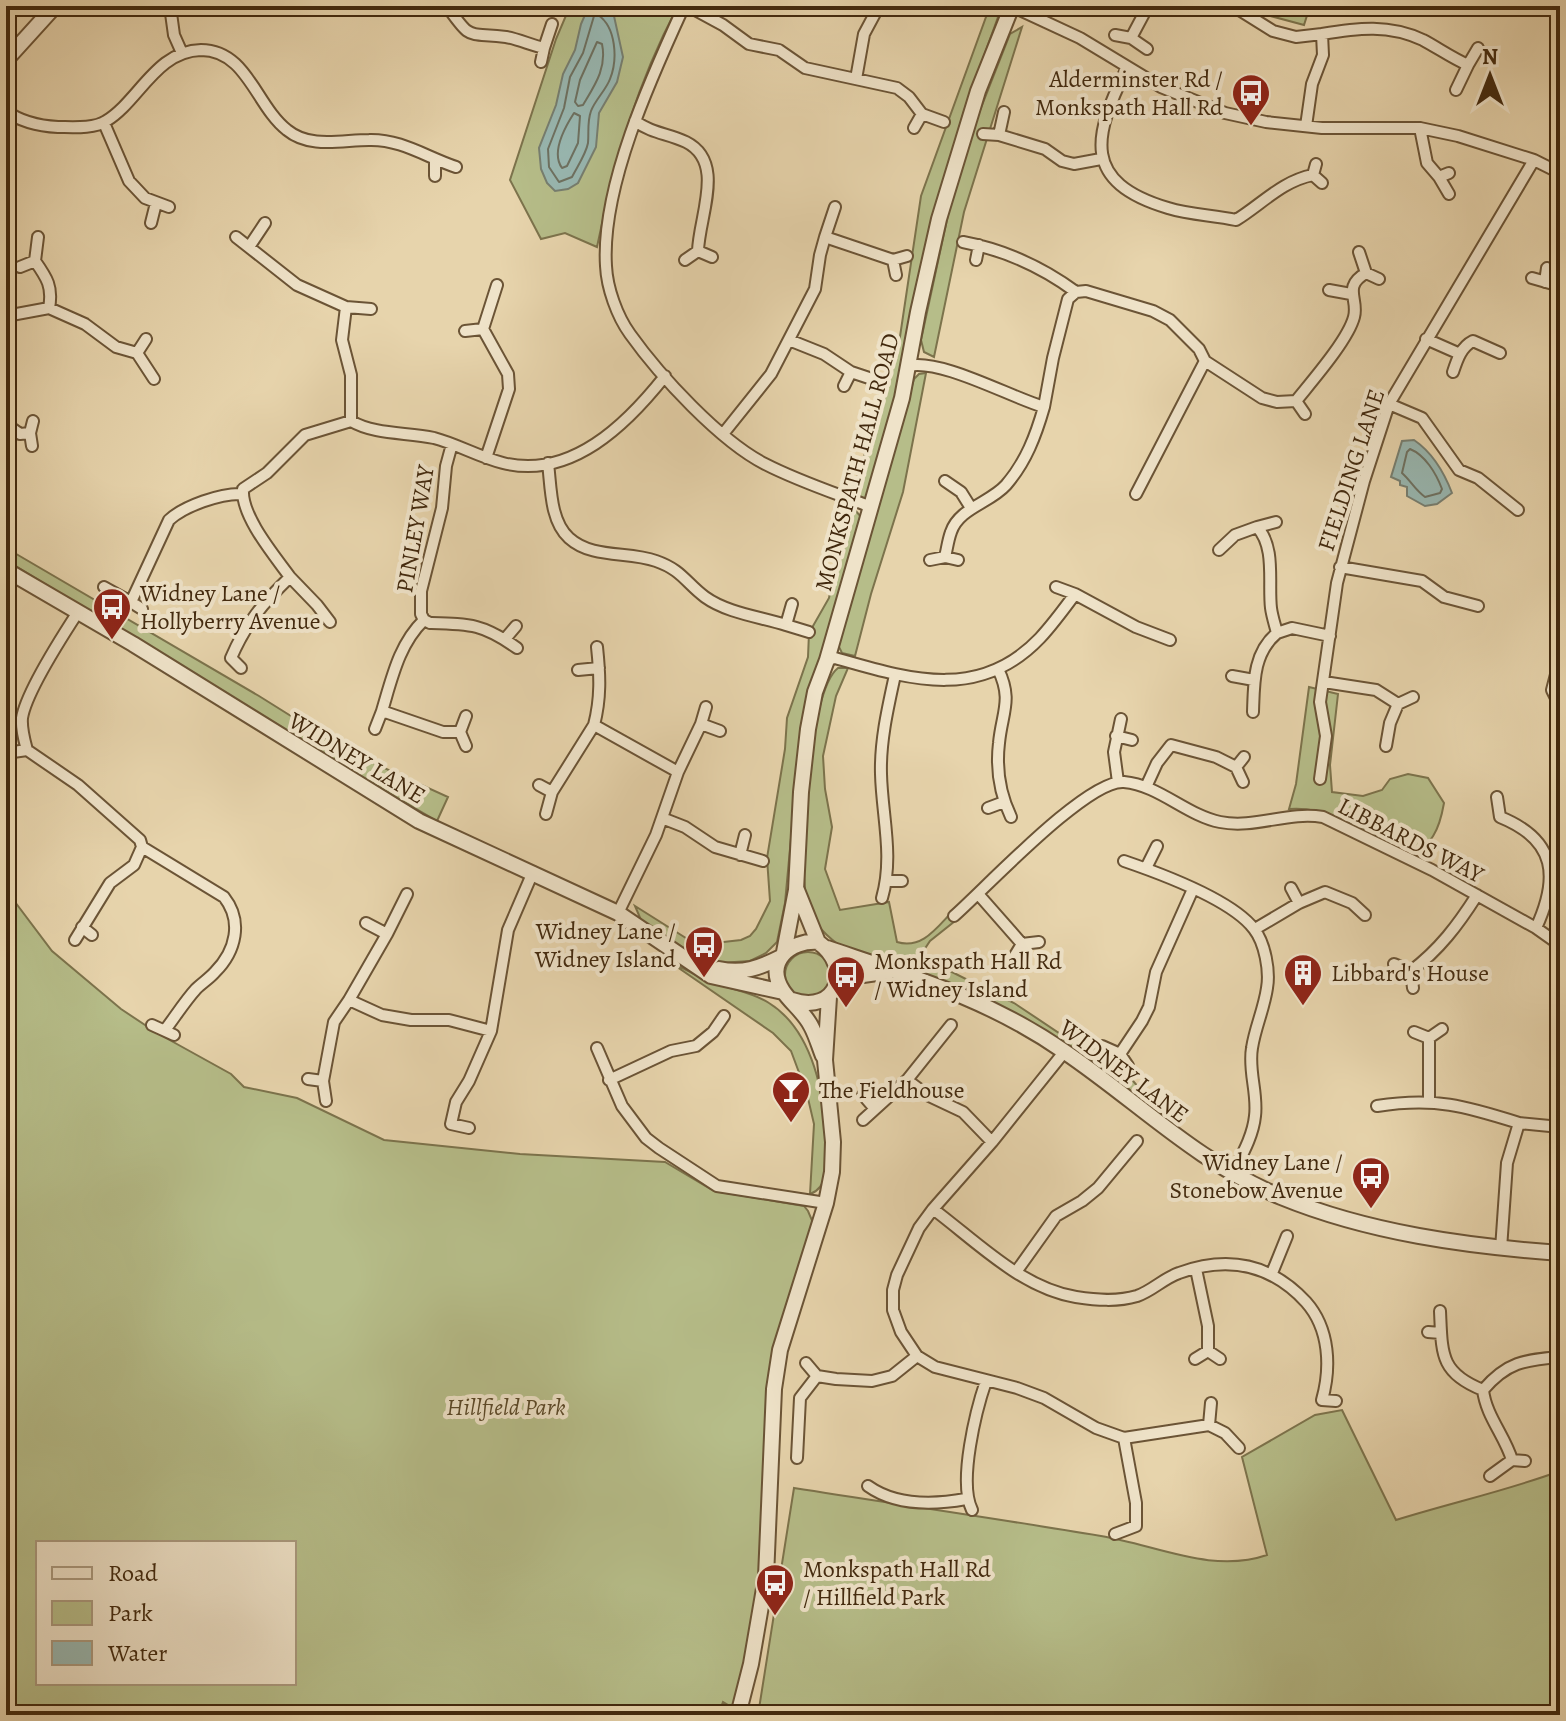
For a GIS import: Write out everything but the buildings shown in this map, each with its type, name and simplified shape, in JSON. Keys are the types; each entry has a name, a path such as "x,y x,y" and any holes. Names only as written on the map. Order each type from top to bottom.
{"street":[{"path":"6,60 55,6"},
{"path":"170,6 174,35 182,53"},
{"path":"447,6 461,27 469,33 481,37 506,37 544,48"},
{"path":"870,511 866,505 818,489 762,463 723,434 665,376 629,333 614,303 606,269 606,235 613,197 635,121 686,6 723,25 749,44 779,50 805,68 897,88 909,97 922,114 944,122"},
{"path":"856,79 864,34 879,6"},
{"path":"1012,6 1080,38 1161,87 1225,113 1306,126 1420,128 1458,136 1534,160 1560,173"},
{"name":"MONKSPATH HALL ROAD","path":"782,955 796,890 804,757 815,692 870,511 908,366 939,219 978,91 1012,6"},
{"path":"1131,38 1148,6"},
{"path":"1233,6 1273,31 1296,37 1360,27 1385,28 1426,42 1444,55 1468,65"},
{"path":"541,62 552,24"},
{"path":"1306,126 1312,84 1323,55 1322,34"},
{"path":"1115,35 1131,38 1147,49"},
{"path":"1456,90 1478,48"},
{"path":"6,111 19,119 50,126 104,123 153,74 182,53 210,51 233,60 287,130 305,139 322,143 397,142 456,167"},
{"path":"1127,68 1111,102 1101,159 1108,173 1134,195 1171,209 1239,225 1280,188 1314,169 1322,183"},
{"path":"999,135 1004,112"},
{"path":"914,128 922,114"},
{"path":"635,121 649,132 688,143 703,155 709,170 698,251"},
{"path":"104,123 129,181 145,198 169,207"},
{"path":"1420,128 1427,163 1444,175 1449,194"},
{"path":"983,134 999,135 1045,149 1062,161 1074,164 1101,159"},
{"path":"435,160 435,176"},
{"name":"FIELDING LANE","path":"1320,779 1326,736 1320,702 1340,567 1389,404 1534,160"},
{"path":"151,223 156,203"},
{"path":"723,434 771,374 815,289 825,237 835,207"},
{"path":"249,247 265,223"},
{"path":"38,237 35,261 52,291 49,308"},
{"path":"236,237 297,285 346,307 371,309"},
{"path":"825,237 893,260 907,256"},
{"path":"963,242 1011,254 1076,292"},
{"path":"976,260 979,245"},
{"path":"698,251 712,257"},
{"path":"685,260 698,251"},
{"path":"1359,252 1366,273 1379,279"},
{"path":"893,260 896,275"},
{"path":"20,267 35,261"},
{"path":"1545,282 1547,268"},
{"path":"945,557 951,530 971,508 1006,485 1029,452 1044,407 1068,299 1076,292 1086,291 1132,303 1170,320 1199,349 1205,361 1262,398 1277,402 1296,401 1354,318 1353,286 1366,273"},
{"path":"1532,278 1560,286"},
{"path":"486,458 509,389 508,374 483,329 497,285"},
{"path":"1329,290 1351,294"},
{"path":"346,307 342,340 351,375 351,421"},
{"path":"6,316 49,308 85,324 116,347 137,353 154,379"},
{"path":"465,331 483,329"},
{"path":"137,353 146,339"},
{"path":"1426,339 1460,354"},
{"path":"789,340 824,354 851,372 875,380"},
{"path":"1453,372 1466,344 1473,341 1500,353"},
{"path":"1136,494 1140,471 1205,361"},
{"path":"908,366 925,364 1044,407"},
{"path":"844,386 851,372"},
{"path":"242,494 248,484 267,473 298,440 323,428 351,421 364,428 417,435 452,444 505,464 548,463 571,457 595,445 620,425 665,376"},
{"path":"1296,401 1305,414"},
{"path":"1389,404 1422,418 1459,470 1478,478 1518,510"},
{"path":"32,446 30,433 33,421"},
{"path":"6,424 20,434 30,433"},
{"name":"PINLEY WAY","path":"424,620 421,591 442,508 446,466 452,444"},
{"path":"548,463 556,518 566,536 578,545 588,550 624,553 653,560 684,575 704,597 720,605 809,632"},
{"path":"945,481 961,492 971,508"},
{"path":"131,602 169,520 179,511 194,505 230,493 242,494"},
{"path":"242,494 260,536 290,577 330,622"},
{"path":"1219,550 1235,535 1276,522"},
{"path":"1257,527 1263,534 1269,556 1271,609 1277,633"},
{"path":"930,560 945,557 958,560"},
{"path":"1340,567 1422,581 1451,605 1478,606"},
{"name":"WIDNEY LANE","path":"6,570 385,802 454,839 533,872 618,913 711,976 787,996"},
{"path":"241,668 231,658 239,638 258,607 290,577"},
{"path":"104,587 142,609"},
{"path":"1056,587 1136,627 1170,640"},
{"path":"827,660 835,658 895,675 942,682 968,679 998,669 1040,638 1075,594"},
{"path":"786,625 792,604"},
{"path":"75,940 110,883 134,865 142,847 140,840 78,785 27,750 22,732 22,716 35,688 78,612"},
{"path":"375,729 398,660 410,634 424,620 484,628 517,648"},
{"path":"505,639 516,626"},
{"path":"1253,712 1254,680 1264,644 1277,633 1292,628 1330,636"},
{"path":"546,814 552,792 594,725 599,705 597,647"},
{"path":"1560,659 1552,690 1560,706"},
{"path":"578,670 599,668"},
{"path":"998,669 1008,697 999,743 999,778 1011,817"},
{"path":"882,898 887,881 889,844 881,775 882,744 895,675"},
{"path":"1232,676 1254,680"},
{"path":"1324,682 1376,690 1398,704"},
{"path":"1386,746 1390,723 1398,704 1413,697"},
{"path":"618,913 662,818 706,707"},
{"path":"382,711 443,732 460,732"},
{"path":"466,716 460,732 466,746"},
{"path":"954,916 1079,803 1118,782 1114,752 1121,719"},
{"path":"701,724 720,731"},
{"path":"594,725 678,772"},
{"path":"1116,736 1132,740"},
{"path":"1146,787 1157,763 1171,745 1216,757 1236,767 1243,782"},
{"path":"6,761 13,752 27,750"},
{"path":"1236,767 1244,757"},
{"name":"LIBBARDS WAY","path":"1118,782 1146,787 1202,817 1223,822 1270,821 1310,815 1323,817 1432,870 1536,928 1560,945"},
{"path":"539,785 552,792"},
{"path":"1497,797 1497,821 1519,827 1536,842 1550,864 1548,901 1536,928"},
{"path":"988,808 1004,802"},
{"path":"662,818 685,827 715,847 763,861"},
{"path":"740,855 745,835"},
{"path":"1146,868 1157,846"},
{"path":"142,847 224,897 236,919 231,951 217,971 196,989 170,1033 152,1025"},
{"path":"1124,861 1219,900 1255,929 1268,971 1267,989 1252,1050 1256,1114 1251,1135 1233,1173"},
{"path":"469,1128 447,1124 491,1031 508,930 533,872"},
{"path":"887,881 902,881"},
{"path":"1291,888 1299,903"},
{"path":"1120,1054 1145,1014 1156,972 1193,889"},
{"name":"MONKSPATH HALL ROAD","path":"796,890 822,945"},
{"path":"1255,929 1314,895 1331,892 1352,903 1365,915"},
{"path":"326,1101 323,1081 334,1022 387,934 407,894"},
{"path":"979,895 1022,944"},
{"path":"1411,971 1443,944 1477,895"},
{"path":"366,923 387,934"},
{"path":"82,927 92,935"},
{"path":"1022,944 1039,942"},
{"path":"738,1715 751,1664 766,1577 774,1389 780,1350 826,1203 832,1172 833,1142 825,1060 837,967 822,945 800,943 782,955 778,975 787,996 810,1024 825,1060"},
{"path":"1014,957 1022,944"},
{"name":"WIDNEY LANE","path":"822,945 929,981 985,1005 1065,1051 1183,1143 1280,1196 1364,1224 1501,1249 1560,1253"},
{"name":"WIDNEY LANE","path":"695,964 735,972 756,970 782,955"},
{"path":"1394,964 1411,971"},
{"name":"WIDNEY LANE","path":"832,992 856,976 895,971"},
{"path":"1411,971 1413,988"},
{"path":"787,996 811,1004 832,992"},
{"path":"349,1000 382,1015 411,1020 449,1020 491,1031"},
{"path":"609,1080 671,1051 696,1046 713,1032 724,1016"},
{"path":"863,1120 907,1080 951,1025"},
{"path":"1429,1038 1442,1029"},
{"path":"1414,1032 1429,1038"},
{"path":"1429,1038 1429,1101"},
{"path":"1102,1046 1120,1054 1128,1066"},
{"path":"597,1048 622,1106 646,1138 717,1186 826,1203"},
{"path":"1065,1051 933,1209 908,1249 893,1290 893,1310 901,1332 917,1356 935,1367 1044,1398 1096,1428 1124,1438 1209,1425 1225,1433 1239,1448"},
{"path":"308,1079 323,1081"},
{"path":"907,1080 927,1095 963,1112 992,1142"},
{"path":"863,1095 875,1109"},
{"path":"1377,1106 1429,1101 1455,1103 1519,1123 1560,1127"},
{"path":"1501,1249 1507,1163 1519,1123"},
{"path":"1016,1272 1056,1216 1098,1188 1137,1141"},
{"path":"933,1209 1016,1272 1046,1288 1073,1296 1105,1300 1137,1295 1178,1273 1227,1263 1272,1273 1296,1291 1310,1307 1320,1326 1326,1342 1328,1363 1327,1382 1317,1400 1336,1401"},
{"path":"1272,1273 1287,1236"},
{"path":"1196,1269 1208,1326 1208,1351"},
{"path":"1440,1311 1448,1366 1461,1382 1483,1390"},
{"path":"1428,1332 1441,1333"},
{"path":"1208,1351 1220,1359"},
{"path":"1195,1359 1208,1351"},
{"path":"806,1363 817,1376 872,1381 892,1376 917,1356"},
{"path":"1483,1390 1506,1367 1524,1360 1560,1357"},
{"path":"797,1458 800,1398 817,1376"},
{"path":"972,1510 966,1499 970,1446 986,1381"},
{"path":"1483,1390 1485,1403 1508,1445 1512,1460"},
{"path":"1209,1425 1211,1403"},
{"path":"1115,1534 1136,1526 1136,1503 1124,1438"},
{"path":"1490,1476 1512,1460 1525,1461"},
{"path":"868,1486 884,1497 910,1501 935,1503 966,1499"}],"green space":[{"path":"570,6 678,6 650,65 628,124 597,247 565,233 541,239 510,180 556,39"},
{"path":"990,6 1002,6 964,111 944,180 903,370 867,498 862,500 851,497 898,350 921,196"},
{"path":"1249,6 1310,6 1304,25 1263,14"},
{"path":"1022,27 964,212 934,357 924,352 921,340 951,201 977,118 1010,34"},
{"path":"926,373 903,492 855,656 842,653 838,645 914,379"},
{"path":"848,508 854,509 863,519 796,784 785,903 777,942 766,953 750,961 719,963 691,954 641,920 635,906 697,945 741,940 756,929 770,901 767,858 785,749 787,718 808,657 809,633 829,598"},
{"path":"6,548 347,751 448,797 437,821 315,750 6,560"},
{"path":"838,668 848,668 836,696 823,756 832,827 825,869 840,910 889,902 897,942 906,943 927,937 950,914 955,921 930,941 920,956 1014,1003 1059,1033 1100,1043 1100,1053 1113,1057 1171,1126 1065,1047 839,945 819,926 807,902 805,817 819,709 828,683"},
{"path":"1309,687 1338,694 1330,765 1332,792 1363,796 1382,790 1390,779 1408,774 1428,778 1444,803 1437,829 1422,847 1405,851 1334,816 1319,811 1289,809 1296,784"},
{"name":"Hillfield Park","path":"6,890 52,951 121,1009 231,1074 244,1087 297,1098 384,1140 520,1154 665,1162 714,1191 804,1206 814,1225 775,1352 761,1576 748,1659 733,1708 723,1702 720,1710 704,1715 6,1715"},
{"path":"808,952 824,959 831,975 824,991 808,998 792,991 785,975 792,959"},
{"path":"667,960 711,982 769,1003 797,1030 814,1067 823,1107 827,1168 824,1181 816,1191 810,1194 814,1124 791,1051 773,1033"},
{"path":"1342,1410 1396,1520 1560,1471 1560,1715 758,1715 794,1488 1101,1536 1205,1560 1246,1560 1267,1555 1242,1457 1315,1415"}],"water":[{"path":"588,8 602,8 614,16 623,57 617,82 599,113 596,147 578,183 555,191 547,183 541,169 539,148"},
{"path":"1414,440 1437,464 1452,493 1437,504 1425,506 1407,496 1407,487 1391,477 1402,441"}],"place":[{"name":"Alderminster Rd / Monkspath Hall Rd","path":"1251,127"},
{"name":"Widney Lane / Hollyberry Avenue","path":"112,641"},
{"name":"Widney Lane / Widney Island","path":"704,979"},
{"name":"Libbard's House","path":"1303,1007"},
{"name":"Monkspath Hall Rd / Widney Island","path":"846,1009"},
{"name":"The Fieldhouse","path":"791,1124"},
{"name":"Widney Lane / Stonebow Avenue","path":"1371,1210"},
{"name":"Monkspath Hall Rd / Hillfield Park","path":"775,1617"}]}
